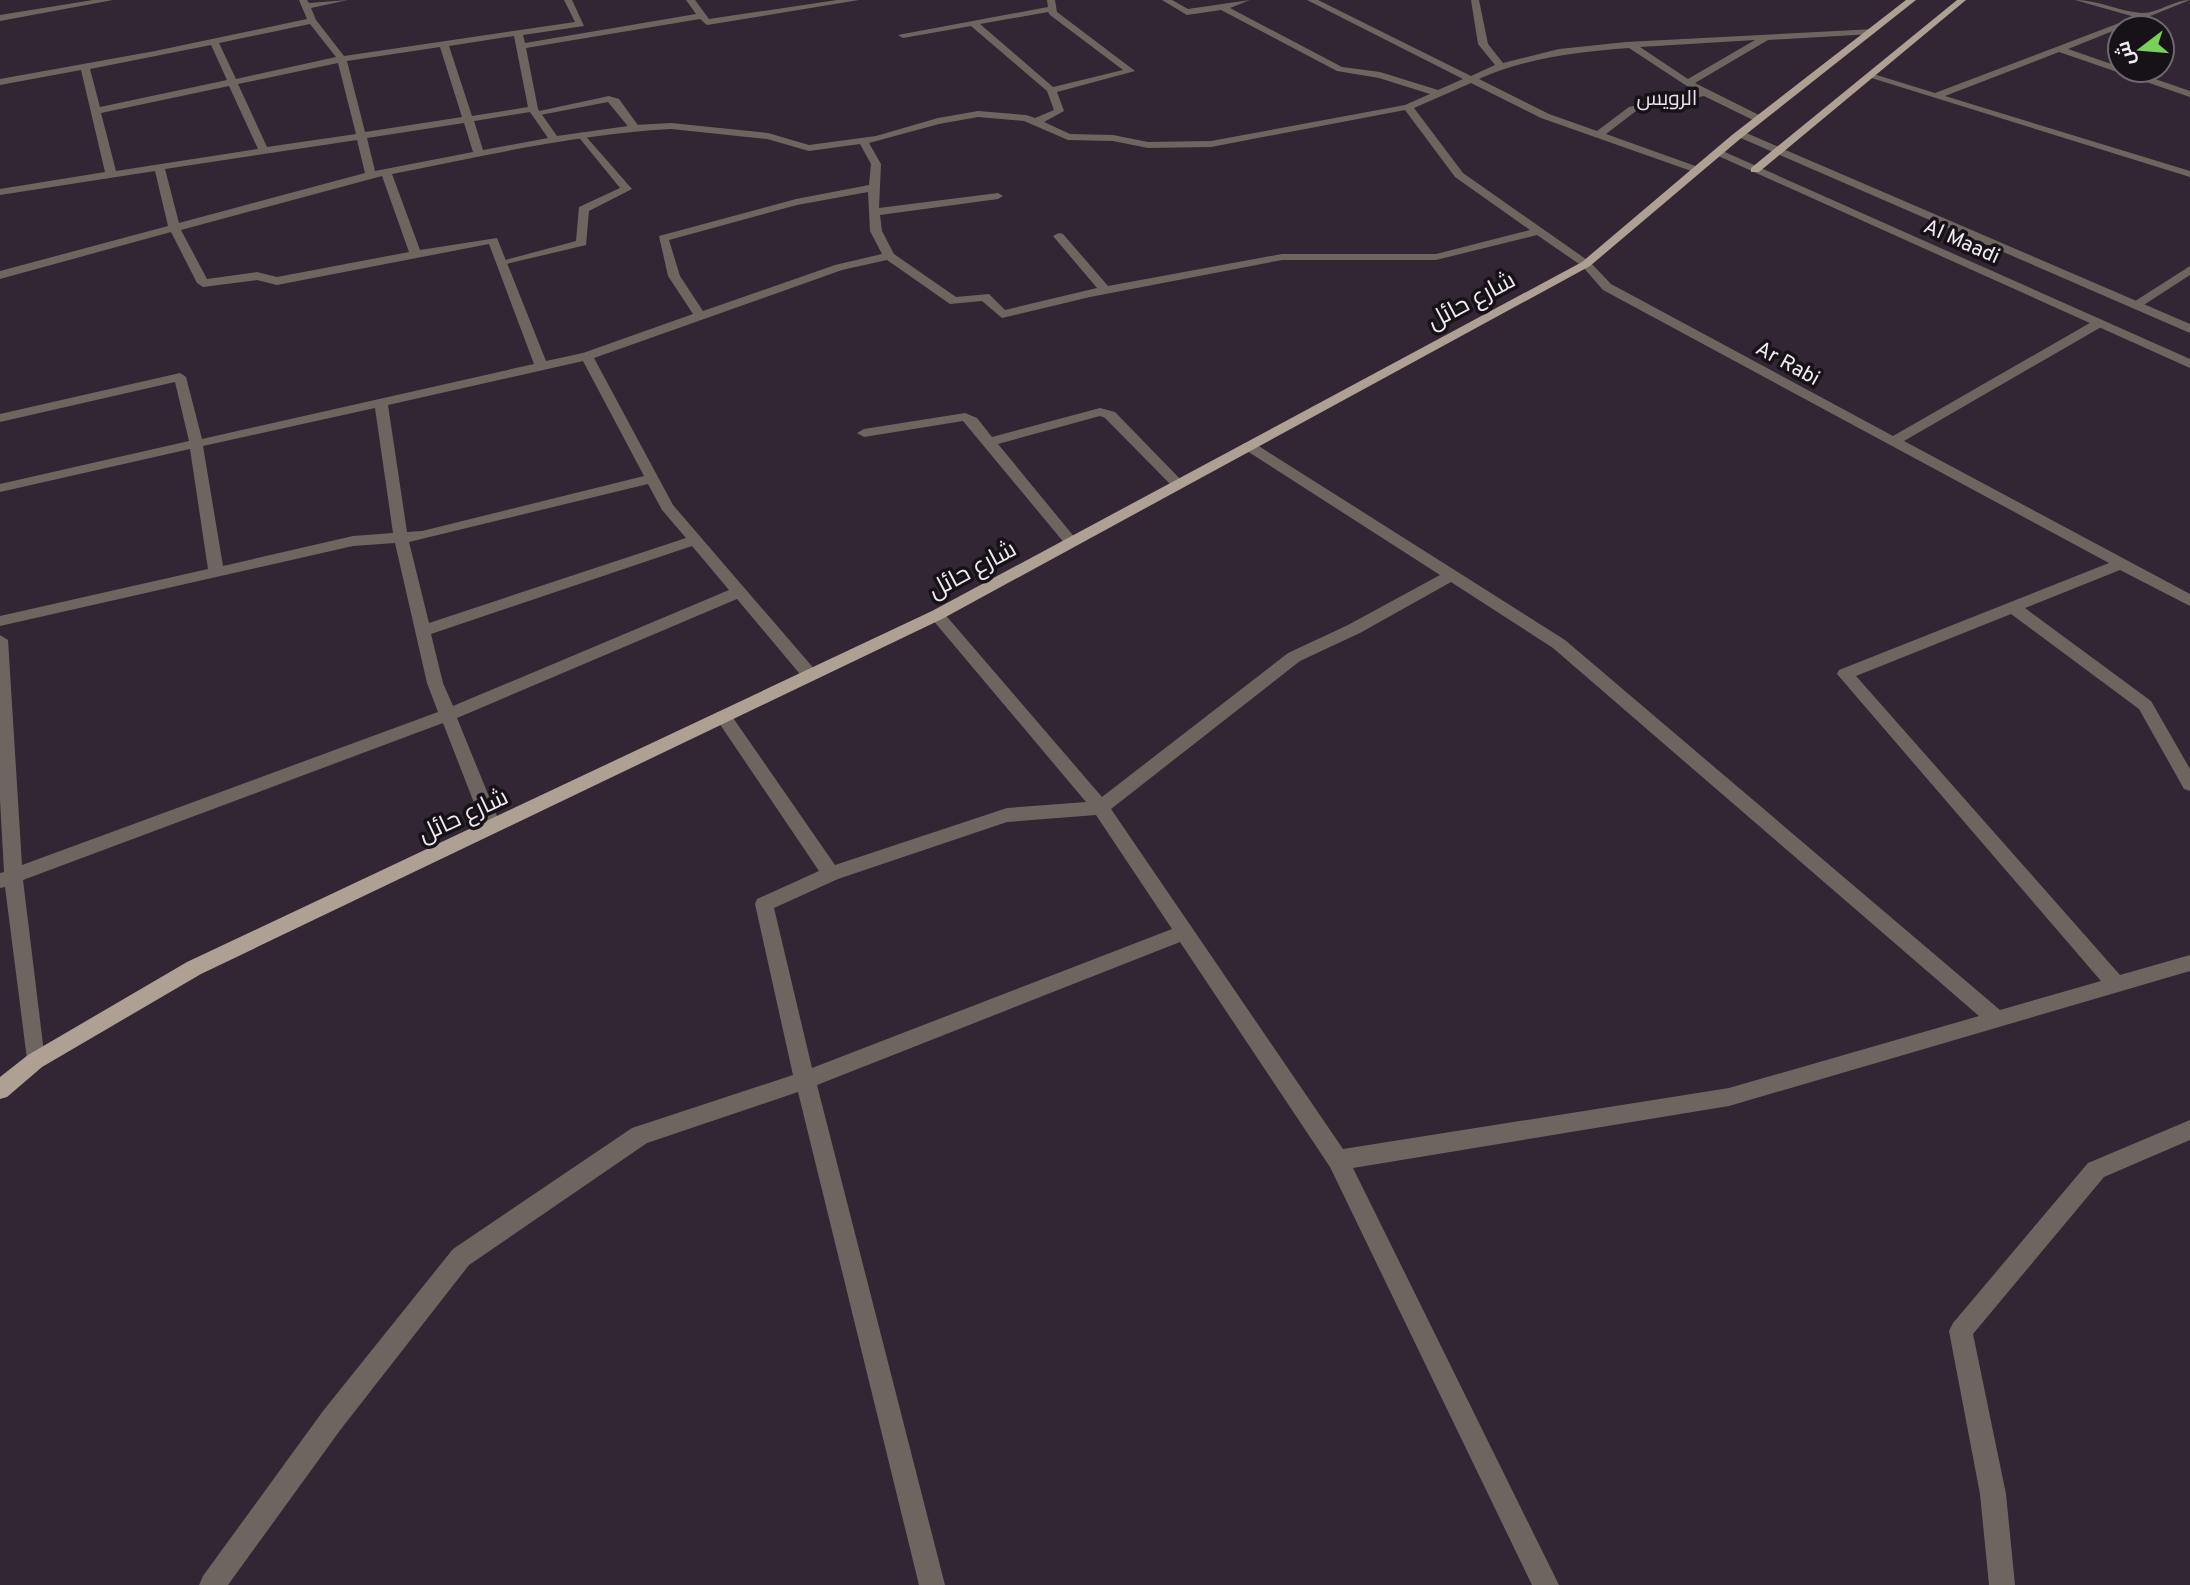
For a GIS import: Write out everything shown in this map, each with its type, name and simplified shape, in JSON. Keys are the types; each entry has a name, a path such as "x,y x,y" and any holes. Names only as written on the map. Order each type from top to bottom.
{"main road":[{"name":"شارع حائل","path":"0,1090 35,1061 194,968 937,614 1586,264 1717,152 1912,0"},
{"path":"1755,170 1962,0"}],"street":[{"path":"0,18 104,0"},
{"path":"344,0 305,3 312,21 342,59 371,175"},
{"path":"96,111 342,59 580,24 568,0"},
{"path":"691,0 708,22 855,0"},
{"path":"1166,0 1187,12 1246,0"},
{"path":"1311,0 1545,116 1697,170"},
{"path":"1475,0 1483,44 1501,66"},
{"path":"2080,0 2135,14"},
{"path":"2149,14 2188,0"},
{"path":"903,35 973,23 1052,4 1053,13 1130,71 1051,90"},
{"path":"1222,7 1340,69 1380,75 1437,93"},
{"path":"522,46 703,16"},
{"path":"0,82 312,21"},
{"path":"973,23 1051,90 1059,111 1036,122"},
{"path":"1935,96 2106,30"},
{"path":"0,275 371,175 582,135 635,128 671,126 768,136 808,148 863,141 978,114 1026,118 1068,137 1113,138 1148,145 1211,144 1408,107 1501,66 1559,52 1631,45 1872,31"},
{"path":"518,33 534,111 554,140"},
{"path":"1688,83 1769,36"},
{"path":"214,42 262,149"},
{"path":"444,44 479,154"},
{"path":"1631,45 1705,93 1759,119"},
{"path":"2056,48 2106,65"},
{"path":"85,67 111,174"},
{"path":"1870,76 2190,174"},
{"path":"2161,84 2190,94"},
{"path":"1598,135 1633,109 1705,93"},
{"path":"0,192 360,133 609,99 635,128"},
{"name":"Ar Rabi","path":"1408,107 1459,175 1586,264 1607,287 2190,601"},
{"name":"Al Maadi","path":"1740,134 2190,328"},
{"path":"502,264 582,243 583,209 627,189 582,135"},
{"path":"863,141 876,164 876,231 889,256 954,301 985,297 1002,314 1105,290 1282,257 1436,257 1540,231"},
{"name":"Al Maadi","path":"1717,152 2190,364"},
{"path":"159,166 174,228 203,283 257,276 277,282 415,253 493,240 542,367"},
{"path":"386,172 415,253"},
{"path":"701,317 674,276 663,239 796,202 875,187"},
{"path":"874,212 998,196"},
{"path":"1059,236 1105,290"},
{"path":"0,488 587,356 839,267 889,256"},
{"path":"2135,305 2190,270"},
{"path":"1892,442 2099,323"},
{"path":"587,356 667,507 810,675"},
{"path":"0,418 180,377 196,444 216,572"},
{"path":"381,403 401,538 435,682 492,826"},
{"path":"990,443 1100,412 1110,415 1178,484"},
{"path":"864,433 965,417 990,443 1071,542"},
{"path":"1249,446 1559,645 1997,1018"},
{"path":"0,621 353,541 422,536 650,479"},
{"path":"423,631 695,540"},
{"path":"2116,984 1845,674 2121,564"},
{"path":"932,1585 805,1080 764,904 831,874 1007,815 1101,808 1294,657 1354,629 1451,575"},
{"path":"7,878 448,715 739,592"},
{"path":"2013,607 2145,705 2190,784"},
{"path":"937,614 1101,808 1338,1160 1546,1585"},
{"path":"0,640 7,878 35,1061"},
{"path":"723,716 831,874"},
{"path":"212,1585 332,1420 461,1257 640,1135 805,1080 1184,932"},
{"path":"1338,1160 1729,1097 2190,962"},
{"path":"2001,1585 1993,1494 1961,1331 2096,1170 2190,1130"}],"district":[{"name":"الرويس","path":"1667,98"}]}
